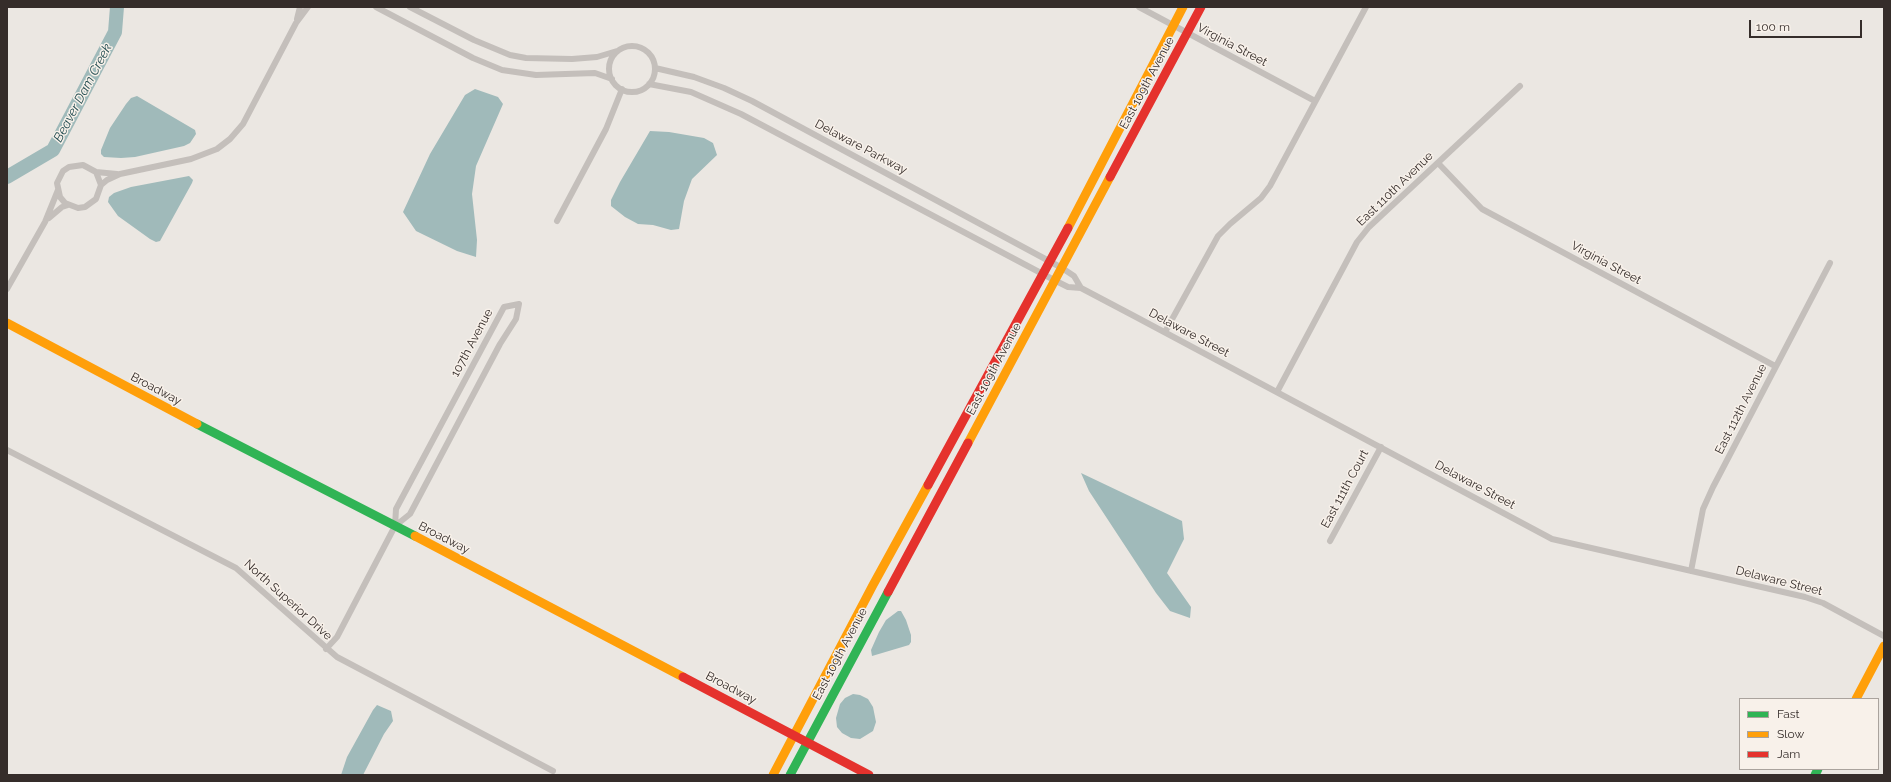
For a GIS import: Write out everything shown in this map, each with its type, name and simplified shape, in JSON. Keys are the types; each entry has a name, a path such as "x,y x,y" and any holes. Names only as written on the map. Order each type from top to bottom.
{"main road":[{"name":"East 109th Avenue","path":"773,775 873,585 1044,274 1184,7"},
{"name":"East 109th Avenue","path":"790,775 886,592 1056,281 1201,7"},
{"name":"Broadway","path":"7,323 242,448 327,490 869,775"},
{"path":"1857,698 1884,646"}],"street":[{"path":"296,23 300,7"},
{"path":"58,190 60,197 68,205 78,208 91,204 96,199 101,185 107,180 120,174 191,159 217,149 230,139 243,124 296,23 308,7"},
{"path":"376,7 473,58 502,70 536,75 595,73 612,79 622,89 636,91 649,84 653,79 655,68 650,54 638,46 631,46 597,57 572,59 526,58 510,55 474,40 410,7"},
{"name":"Virginia Street","path":"1139,7 1315,101"},
{"path":"1166,332 1218,236 1261,198 1270,186 1366,7"},
{"path":"612,79 610,64 617,51"},
{"name":"Delaware Parkway","path":"655,68 694,77 724,88 752,101 1050,262"},
{"path":"649,84 691,92 719,103 973,238 1044,274"},
{"name":"East 110th Avenue","path":"1277,392 1357,242 1369,227 1520,86"},
{"path":"557,221 606,129 622,89"},
{"name":"Virginia Street","path":"1438,163 1482,209 1776,366"},
{"path":"7,290 45,222 58,190 59,176 69,166 83,165 96,172 120,174"},
{"path":"96,172 101,185"},
{"path":"45,222 54,212 68,205"},
{"name":"Delaware Street","path":"1050,262 1074,276 1081,288"},
{"name":"East 112th Avenue","path":"1691,571 1703,509 1713,487 1830,263"},
{"name":"Delaware Street","path":"1044,274 1068,287 1081,288 1166,332 1552,539 1817,601 1884,636"},
{"name":"107th Avenue","path":"326,649 337,637 395,526 410,514 500,344 516,319 519,304 504,307 500,313 396,509 395,526"},
{"name":"East 111th Court","path":"1330,542 1380,447"},
{"name":"North Superior Drive","path":"7,450 236,568 337,658 553,771"}],"water":[{"path":"475,89 498,97 503,104 476,166 472,194 477,240 476,257 457,251 416,231 403,212 430,154 465,95"},
{"path":"137,96 195,130 196,134 190,143 184,146 135,157 104,157 101,154 101,150 110,128 131,98"},
{"path":"650,131 669,132 704,138 713,143 717,155 692,179 684,201 679,229 671,230 653,225 638,224 625,217 611,206 611,200 620,182"},
{"path":"189,176 193,180 192,183 160,241 156,242 150,239 118,216 108,202 109,197 114,193 131,187"},
{"path":"1081,473 1182,521 1184,539 1167,573 1191,607 1190,618 1170,611 1156,593 1089,491"},
{"path":"898,611 901,611 906,620 911,635 911,642 909,645 872,656 871,650 879,632 886,620"},
{"path":"853,694 860,695 868,699 873,707 876,722 873,731 860,739 851,738 842,733 837,727 836,718 840,704 845,698"},
{"path":"377,705 391,711 393,721 384,734 363,775 341,775 347,757"}],"waterway":[{"name":"Beaver Dam Creek","path":"7,177 53,150 115,32 117,7"}],"traffic: fast":[{"path":"197,424 415,536"},
{"path":"790,775 888,592"},
{"path":"1815,775 1818,770"}],"traffic: slow":[{"path":"1068,228 1183,7"},
{"path":"968,443 1110,177"},
{"path":"7,323 197,424"},
{"path":"773,775 873,585 928,485"},
{"path":"415,536 683,677"},
{"path":"1857,698 1884,646"}],"traffic: jam":[{"path":"1110,177 1201,7"},
{"path":"928,485 1068,228"},
{"path":"888,592 968,443"},
{"path":"683,677 869,775"}]}
